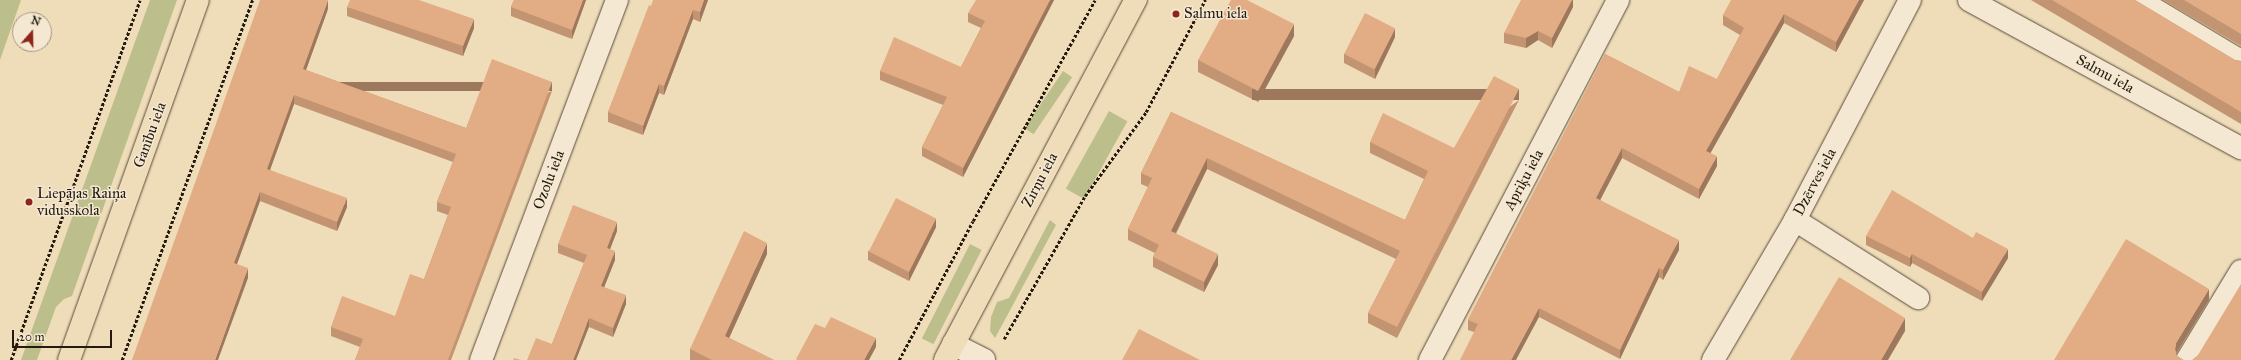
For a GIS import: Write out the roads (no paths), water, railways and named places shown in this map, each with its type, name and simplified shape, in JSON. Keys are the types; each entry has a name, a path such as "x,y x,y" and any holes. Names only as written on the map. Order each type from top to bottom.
{"highway":[{"name":"Ganību iela","path":"69,360 198,0"},
{"name":"Zirņu iela","path":"949,352 1136,0"}],"street":[{"name":"Ozolu iela","path":"480,360 617,0"},
{"name":"Apriķu iela","path":"1430,360 1618,0"},
{"name":"Dzērves iela","path":"1713,360 1795,220 1910,0"},
{"name":"Salmu iela","path":"1969,0 2241,148"},
{"path":"2139,0 2241,61"},
{"path":"1795,220 1918,298"},
{"path":"2187,360 2241,271"},
{"path":"949,352 984,360"}],"place":[{"name":"Salmu iela","path":"1176,14"},
{"name":"Liepājas Raiņa vidusskola","path":"29,202"}]}
